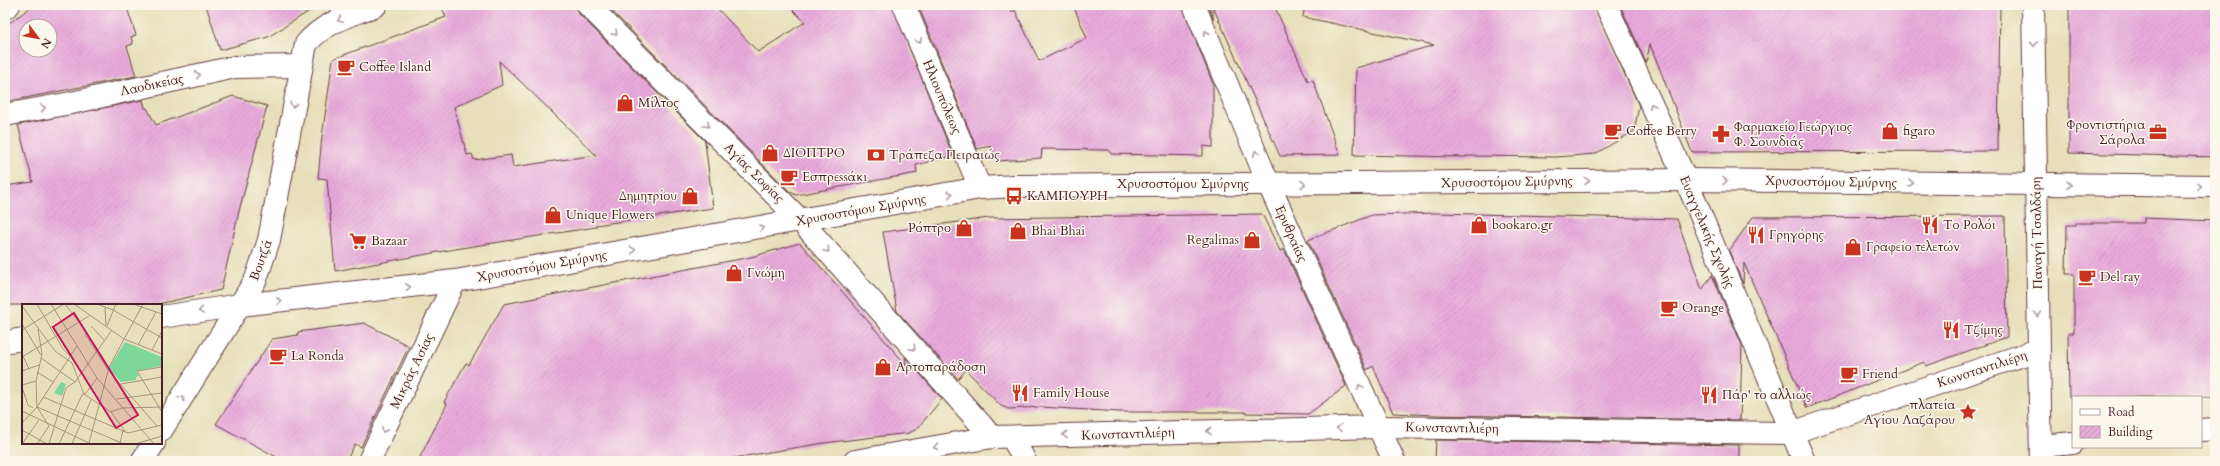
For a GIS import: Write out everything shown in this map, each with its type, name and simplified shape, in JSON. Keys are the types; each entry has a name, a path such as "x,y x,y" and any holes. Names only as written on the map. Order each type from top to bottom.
{"street":[{"path":"5,8 9,5"},
{"name":"Βουτζά","path":"162,429 256,279 269,240 300,66 306,44 315,33 339,20 376,5"},
{"name":"Αγίας Σοφίας","path":"588,5 801,221 1025,461"},
{"name":"Ηλιουπόλεως","path":"904,5 980,188"},
{"name":"Ερυθραίας","path":"1194,5 1269,185 1394,461"},
{"name":"Ευαγγελικής Σχολής","path":"1606,5 1686,180 1804,461"},
{"name":"Παναγή Τσαλδάρη","path":"2034,5 2038,350 2041,454"},
{"name":"Λαοδικείας","path":"5,115 71,103 235,67 300,66"},
{"name":"Χρυσοστόμου Σμύρνης","path":"162,318 240,305 455,281 801,221 980,188 1086,184 1269,185 1686,180 2215,186"},
{"name":"Μικράς Ασίας","path":"369,461 455,281"},
{"path":"5,342 22,339"},
{"name":"Κωνσταντιλιέρη","path":"855,461 1002,437 1378,427 1791,433 2038,350"},
{"path":"2202,430 2215,429"},
{"path":"2041,454 2072,443"},
{"path":"142,461 153,444"}],"building":[{"path":"34,5 126,5 136,35 131,37 133,44 127,46 136,76 5,102 5,26"},
{"path":"206,5 319,5 268,37 220,50"},
{"path":"441,5 576,5 579,14 705,141 713,208 596,225 596,227 455,249 335,271 327,179 318,178 333,59 446,17","holes":["499,61 596,155 513,167 511,155 474,160 472,154 467,155 454,107 502,85"]},
{"path":"606,5 714,5 758,52 805,22 788,5 892,5 953,156 916,165 917,173 796,195 789,191"},
{"path":"918,5 1009,5 1012,12 1015,10 1039,61 1087,38 1073,5 1182,5 1213,84 1213,147 1203,146 1203,156 1111,154 1109,150 1042,149 1041,158 998,161 990,146 977,149"},
{"path":"1208,5 1274,5 1308,81 1313,80 1340,155 1280,156 1213,7 1213,19"},
{"path":"1305,5 1594,5 1639,106 1634,131 1595,154 1556,157 1354,155 1356,68 1434,45 1303,17"},
{"path":"1620,5 2000,5 1998,151 1692,152 1650,44 1646,63"},
{"path":"2069,5 2215,5 2215,157 2069,153"},
{"path":"233,96 267,106 239,211 221,290 158,304 5,305 5,186 33,182 18,125 143,100 145,108 147,108 156,125"},
{"path":"1437,213 1677,219 1702,290 1712,275 1742,345 1740,420 1393,413 1373,366 1367,370 1308,240 1372,215"},
{"path":"1262,214 1280,251 1284,249 1346,386 1308,414 1245,412 1120,412 1041,407 1009,409 1001,406 966,370 958,379 897,311 883,232 989,218"},
{"path":"2005,216 2007,337 1926,366 1924,362 1807,408 1744,263 1743,284 1729,251 1753,217"},
{"path":"2144,218 2215,221 2215,397 2069,397 2068,333 2074,333 2074,274 2066,274 2067,225 2076,225 2076,223 2144,223"},
{"path":"800,243 906,365 905,357 942,399 917,429 909,433 824,443 716,461 418,461 447,404 444,402 466,363 469,365 504,304 751,257"},
{"path":"364,323 409,346 361,447 355,444 346,461 284,461 216,424 272,339 298,335 298,332"},
{"path":"1436,440 1739,445 1739,461 1435,461"}],"place":[{"name":"Coffee Island","path":"346,67"},
{"name":"Μίλτος","path":"625,103"},
{"name":"Coffee Berry","path":"1613,131"},
{"name":"figaro","path":"1890,131"},
{"name":"Φροντιστήρια Σάρολα","path":"2158,132"},
{"name":"Φαρμακείο Γεώργιος Φ. Σουνδιάς","path":"1721,134"},
{"name":"ΔΙΟΠΤΡΟ","path":"770,153"},
{"name":"Τράπεζα Πειραιώς","path":"876,155"},
{"name":"Εσπρεssάκι","path":"789,177"},
{"name":"Δημητρίου","path":"690,196"},
{"name":"ΚΑΜΠΟΥΡΗ","path":"1014,196"},
{"name":"Unique Flowers","path":"553,215"},
{"name":"bookaro.gr","path":"1479,225"},
{"name":"Το Ρολόι","path":"1930,225"},
{"name":"Ρόπτρο","path":"964,228"},
{"name":"Bhai Bhai","path":"1018,231"},
{"name":"Γρηγόρης","path":"1756,235"},
{"name":"Regalinas","path":"1252,240"},
{"name":"Bazaar","path":"358,241"},
{"name":"Γραφείο τελετών","path":"1853,247"},
{"name":"Γνώμη","path":"734,273"},
{"name":"Del ray","path":"2087,277"},
{"name":"Orange","path":"1669,308"},
{"name":"Τζίμης","path":"1951,330"},
{"name":"La Ronda","path":"278,356"},
{"name":"Αρτοπαράδοση","path":"883,367"},
{"name":"Friend","path":"1849,374"},
{"name":"Family House","path":"1020,393"},
{"name":"Πάρ' το αλλιώς","path":"1709,395"},
{"name":"πλατεία Αγίου Λαζάρου","path":"1968,412"}]}
